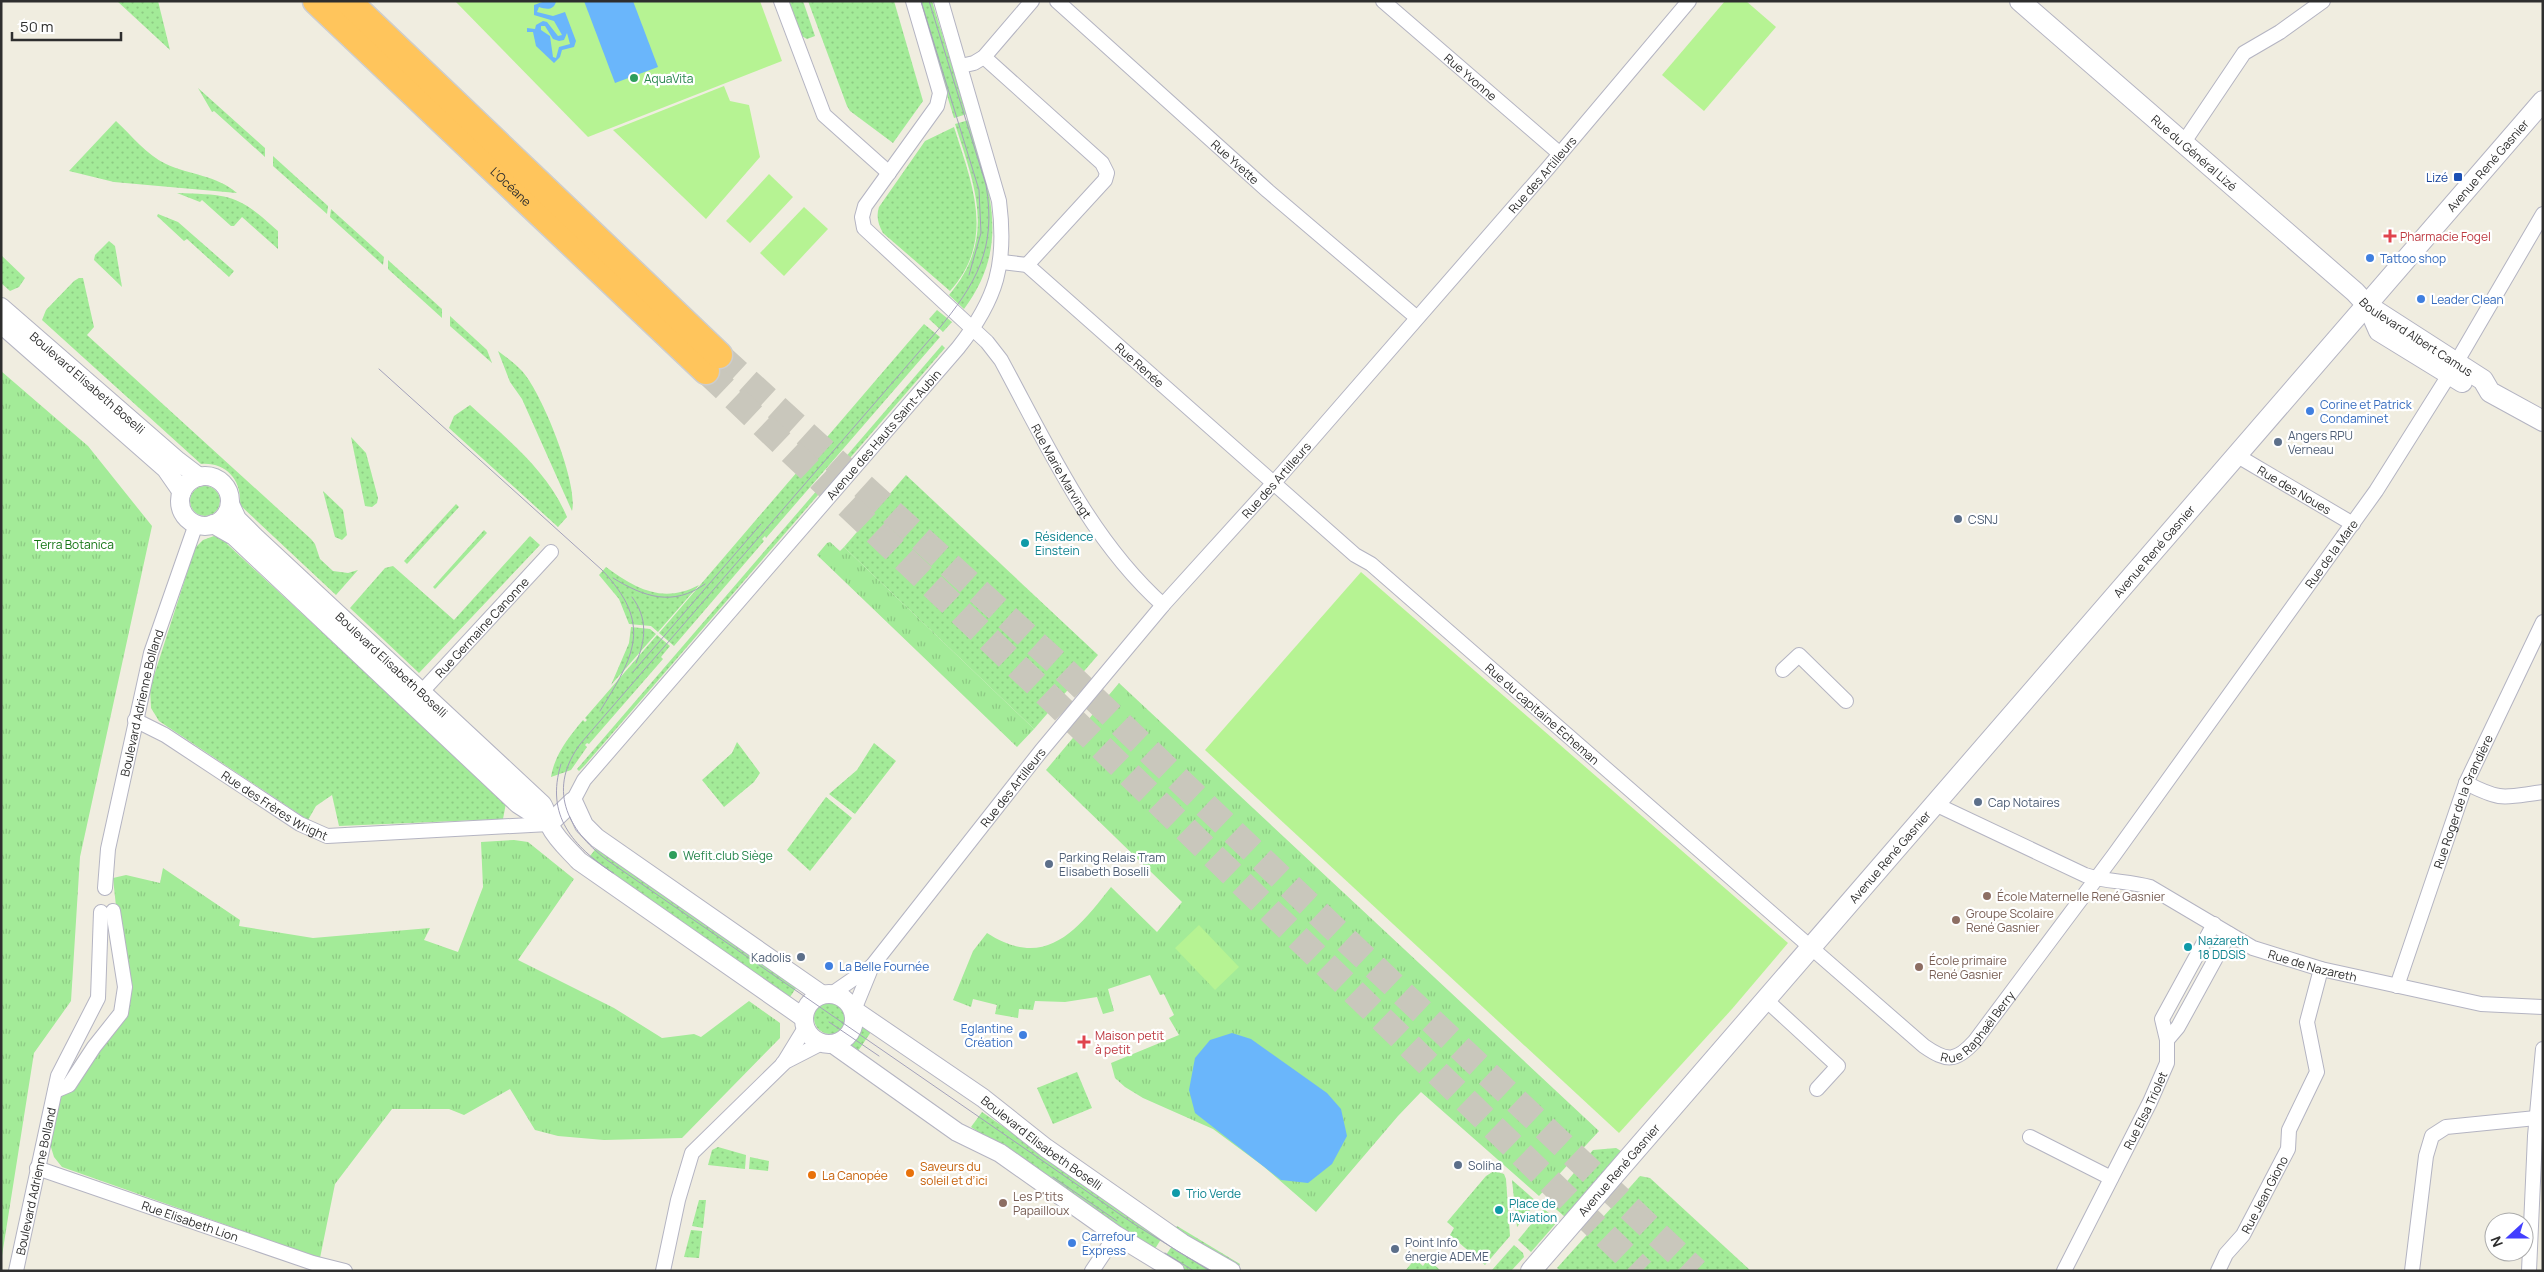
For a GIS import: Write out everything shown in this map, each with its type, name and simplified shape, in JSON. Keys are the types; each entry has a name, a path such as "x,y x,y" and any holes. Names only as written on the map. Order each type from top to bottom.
{"highway":[{"path":"296,1 370,68 397,78"},
{"name":"L’Océane","path":"316,1 397,78 712,363 348,1"}],"main road":[{"name":"Rue du Général Lizé","path":"2020,1 2184,142 2368,306"},
{"name":"Avenue René Gasnier","path":"1531,1271 2334,341 2368,306 2389,276 2543,101"},
{"name":"Boulevard Albert Camus","path":"2368,306 2379,331 2452,369 2483,380 2490,392 2543,421"}],"street":[{"path":"781,1 824,115 889,173 937,106 940,93 913,1"},
{"name":"Avenue des Hauts Saint-Aubin","path":"573,801 584,780 801,532 973,329 994,291 1002,262 1003,229 999,200 941,1"},
{"path":"961,66 974,63 984,57 1032,1"},
{"name":"Rue Yvette","path":"1058,1 1268,191 1416,317"},
{"name":"Rue Yvonne","path":"1383,1 1559,153"},
{"name":"Rue des Artilleurs","path":"854,1010 872,966 1041,751 1163,605 1274,481 1689,1"},
{"path":"2184,142 2244,53 2280,32 2323,1"},
{"path":"984,57 1102,163 1107,173 1105,180 1027,265 1002,262"},
{"name":"Rue Marie Marvingt","path":"889,173 865,206 862,217 864,228 987,342 1001,360 1081,504 1115,552 1163,605"},
{"name":"Rue de la Mare","path":"2096,879 2353,524 2452,369 2543,214"},
{"name":"Rue Renée","path":"1027,265 1274,481"},
{"name":"Boulevard Elisabeth Boselli","path":"1,307 178,461 199,477"},
{"path":"1,324 166,469 182,492"},
{"name":"Rue des Noues","path":"2236,455 2353,524"},
{"path":"199,477 212,477 222,482 229,492 230,504 224,517 213,524 196,524 182,511 180,502 182,492 188,483 199,477"},
{"name":"Rue du capitaine Echeman","path":"1274,481 1355,555 1371,564 1810,947"},
{"name":"Boulevard Elisabeth Boselli","path":"230,504 238,519 254,536 415,698"},
{"name":"Boulevard Adrienne Bolland","path":"106,888 108,849 151,653 196,524"},
{"name":"Boulevard Elisabeth Boselli","path":"213,524 237,538 415,698 542,804 547,811 549,824 559,840 579,861 805,1023"},
{"name":"Rue Germaine Canonne","path":"415,698 551,552"},
{"name":"Rue Roger de la Grandière","path":"2397,986 2466,783 2543,622"},
{"path":"1783,670 1799,654 1846,701"},
{"name":"Rue des Frères Wright","path":"136,720 164,735 300,824 327,836 549,824"},
{"path":"2466,783 2496,797 2508,798 2543,792"},
{"path":"549,824 573,801 584,825 597,838 827,994 844,998 854,1010 855,1022 844,1040 827,1044 783,1064"},
{"name":"Rue de Nazareth","path":"1935,804 2052,861 2096,879 2134,882 2150,887 2253,948 2321,969 2481,1004 2543,1007"},
{"name":"Rue Raphaël Berry","path":"1810,947 1924,1046 1945,1058 1956,1057 1975,1041 2096,879"},
{"name":"Boulevard Adrienne Bolland","path":"16,1271 58,1076 98,998 107,911 125,987 121,1013 94,1046 68,1085 55,1091"},
{"name":"Rue Elsa Triolet","path":"2064,1271 2167,1063 2167,1040 2162,1019 2214,924"},
{"path":"2167,1040 2178,1027 2230,934"},
{"name":"Rue des Artilleurs","path":"827,994 872,966"},
{"name":"Rue Jean Giono","path":"2218,1271 2226,1254 2243,1235 2288,1149 2289,1130 2317,1072 2307,1022 2321,969"},
{"path":"663,1271 678,1200 692,1153 783,1064 805,1023 811,1001 827,994"},
{"path":"1765,999 1838,1066 1817,1089"},
{"name":"Boulevard Elisabeth Boselli","path":"854,1010 983,1098 1046,1148 1182,1242 1231,1271"},
{"path":"805,1023 812,1038 827,1044 957,1132 1000,1153 1116,1235 1175,1271"},
{"path":"2529,1271 2537,1242 2536,1118 2543,1049"},
{"path":"2412,1271 2426,1156 2432,1136 2446,1127 2536,1118"},
{"path":"2030,1137 2111,1178"},
{"name":"Rue Elisabeth Lion","path":"37,1168 314,1263 345,1271"},
{"path":"1092,1271 1116,1235"}],"green space":[{"path":"117,1 158,1 170,50"},
{"name":"AquaVita","path":"455,1 760,1 782,61 588,137"},
{"path":"787,1 803,1 815,36 807,39 800,35"},
{"path":"808,1 894,1 923,101 893,143 850,111 847,106"},
{"path":"918,1 932,1 967,114 954,118"},
{"path":"1725,1 1746,1 1776,27 1704,111 1662,75"},
{"path":"724,86 730,101 749,105 760,157 706,219 613,130"},
{"path":"198,88 265,148 265,157 214,111 212,112"},
{"path":"969,120 989,193 992,239 988,262 979,285 964,309 949,295 964,274 973,253 977,232 978,212 975,191 955,124"},
{"path":"116,121 159,160 175,168 220,182 237,193 114,182 69,171"},
{"path":"954,127 973,190 976,232 973,252 964,272 950,291 883,233 878,214 879,207 925,141"},
{"path":"273,156 328,206 327,214 273,166"},
{"path":"769,174 793,197 750,243 726,221"},
{"path":"177,193 222,196 243,203 278,231 278,249 242,217 234,226 231,226 202,200 200,202"},
{"path":"804,207 828,229 784,276 760,253"},
{"path":"331,209 384,257 383,265 330,217"},
{"path":"158,214 178,222 234,271 229,277 187,239 184,241 157,216"},
{"path":"109,241 115,246 122,287 94,260 95,255"},
{"path":"1,255 25,278 19,287 10,291 1,283"},
{"path":"388,260 442,309 442,318 388,269"},
{"path":"79,278 83,278 94,327 87,335 311,539 315,544 320,559 333,571 348,573 358,570 336,595 240,505 238,488 231,474 218,466 201,464 42,320 46,310"},
{"path":"937,310 952,322 943,332 929,319"},
{"path":"450,316 487,350 492,363 450,326"},
{"path":"924,324 940,337 766,538 765,536 762,539 764,541 674,646 659,633"},
{"path":"942,345 945,348 579,771 577,769"},
{"path":"498,351 522,371 530,382 548,417 557,438 570,481 573,498 572,511 522,399 510,382"},
{"name":"Terra Botanica","path":"1,371 88,446 152,526 80,857 71,1001 34,1053 1,1262"},
{"path":"470,405 525,456 549,485 567,517 558,527 449,428 454,416"},
{"path":"351,437 366,453 378,498 377,503 372,507 365,506"},
{"path":"906,475 1098,655 1034,729 844,547"},
{"path":"205,486 215,491 220,501 215,511 205,516 195,511 190,501 195,491"},
{"path":"323,491 343,510 347,535 342,540 335,537"},
{"path":"456,504 459,507 407,564 404,561"},
{"path":"484,530 487,533 435,589 433,587"},
{"path":"214,536 232,540 227,544 506,803 503,819 339,826 332,795 316,806 308,820 159,721 151,708 150,688 195,548 203,540"},
{"path":"530,536 540,545 419,673 350,608 385,568 393,566 454,620"},
{"path":"830,542 840,551 844,547 1034,729 1017,747 817,555"},
{"path":"606,567 628,582 650,591 674,593 686,591 699,585 658,632 651,626 629,624 619,599 599,575"},
{"path":"1361,572 1788,943 1732,1009 1619,1133 1205,750"},
{"path":"631,627 650,629 656,634 611,685 629,643"},
{"path":"657,635 670,646 661,657 663,659 589,744 585,745 587,747 571,770 551,777 559,754 572,733 583,720 585,722 587,720 585,718"},
{"path":"1119,683 1599,1131 1539,1196 1421,1092 1398,1116 1316,1212 1263,1166 1213,1129 1143,1098 1125,1087 1115,1078 1111,1063 1179,1035 1169,1018 1174,1015 1164,994 1160,995 1150,975 1108,989 1114,1011 1103,1014 1097,997 1065,1002 1035,1001 1033,1010 1019,1009 1018,1018 995,1014 997,1005 973,999 971,1007 953,1000 973,951 987,933 1008,944 1026,948 1043,946 1058,940 1086,918 1111,887 1157,932 1182,902 1046,770"},
{"path":"737,742 760,773 754,782 724,807 702,780 732,753"},
{"path":"874,743 896,761 855,814 829,794 857,770"},
{"path":"826,797 852,818 810,871 787,850"},
{"path":"514,840 528,842 574,879 518,960 614,1008 662,1038 694,1034 701,1037 749,1001 780,1023 780,1038 682,1138 604,1140 558,1136 535,1130 510,1089 464,1115 449,1109 392,1109 335,1184 320,1258 62,1167 54,1157 50,1144 62,1094 104,1034 125,991 113,878 126,875 160,883 163,868 240,920 239,926 313,938 430,928 424,940 458,952 483,887 481,842"},
{"path":"598,846 601,851 798,985 788,1000 586,861"},
{"path":"1199,925 1239,967 1215,990 1175,948"},
{"path":"830,1002 842,1006 846,1018 842,1030 830,1034 818,1030 814,1018 818,1006"},
{"path":"863,1023 873,1029 856,1054 846,1047 858,1037"},
{"path":"1077,1072 1092,1108 1053,1124 1037,1088"},
{"path":"982,1112 1163,1236 1153,1252 971,1127"},
{"path":"718,1147 746,1155 745,1169 708,1165 712,1150"},
{"path":"1616,1148 1621,1151 1565,1217 1549,1203 1593,1150"},
{"path":"750,1157 769,1161 768,1171 749,1169"},
{"path":"1494,1171 1504,1174 1506,1179 1510,1236 1485,1265 1450,1235 1454,1228 1447,1222 1486,1176"},
{"path":"1640,1176 1650,1178 1751,1271 1561,1271 1557,1268"},
{"path":"1512,1180 1537,1202 1517,1227"},
{"path":"699,1200 706,1200 703,1228 692,1226"},
{"path":"1544,1209 1558,1221 1531,1252 1518,1240"},
{"path":"1177,1226 1240,1264 1238,1268 1175,1229"},
{"path":"691,1230 702,1231 699,1258 684,1257"},
{"path":"1174,1243 1220,1271 1185,1271 1164,1258"},
{"path":"1514,1245 1523,1253 1524,1257 1511,1271 1492,1270"},
{"path":"1415,1259 1423,1266 1428,1259 1441,1271 1405,1271"}],"water":[{"path":"545,1 556,2 551,8 539,7 537,12 553,16 565,12 576,41 574,47 562,50 560,57 554,63 536,46 533,32 527,32 527,28 535,29 536,25 543,21 547,22 558,36 562,35 554,21 534,15 534,5","holes":["541,26 545,26 553,39 559,41 564,40 567,33 570,44 559,47 556,58 553,57 550,36 541,30"]},
{"path":"584,1 633,1 658,67 615,83"},
{"path":"1232,1033 1251,1039 1327,1093 1341,1109 1347,1136 1332,1164 1308,1183 1281,1180 1195,1113 1189,1090 1195,1058 1210,1040"}],"tunnel":[{"path":"719,355 1057,663 1696,1271"},
{"path":"706,371 1038,686 1642,1271"}],"tram line":[{"path":"921,1 979,190 981,233 969,275"},
{"path":"929,1 986,185 989,208 986,247 973,281 937,331 581,743 571,760 565,776 563,792 566,807 581,835 607,860 1134,1224 1210,1271"},
{"path":"379,369 602,570 618,589 628,607 633,624 633,640 622,673 600,711"},
{"path":"633,672 761,524"},
{"path":"613,578 636,590 659,597 681,595 705,584"},
{"path":"632,597 641,613 644,629 642,646 636,663"},
{"path":"561,764 557,783 557,799 560,814 566,828 586,852 613,873"},
{"path":"829,1022 879,1056"},
{"path":"1053,1177 1117,1221"},
{"path":"1165,1253 1194,1271"}],"place":[{"name":"AquaVita","path":"634,78"},
{"name":"Lizé","path":"2458,177"},
{"name":"Pharmacie Fogel","path":"2390,236"},
{"name":"Tattoo shop","path":"2370,258"},
{"name":"Leader Clean","path":"2421,299"},
{"name":"Corine et Patrick Condaminet","path":"2310,411"},
{"name":"Angers RPU Verneau","path":"2278,442"},
{"name":"CSNJ","path":"1958,519"},
{"name":"Résidence Einstein","path":"1025,543"},
{"name":"Cap Notaires","path":"1978,802"},
{"name":"Wefit.club Siège","path":"673,855"},
{"name":"Parking Relais Tram Elisabeth Boselli","path":"1049,864"},
{"name":"École Maternelle René Gasnier","path":"1987,896"},
{"name":"Groupe Scolaire René Gasnier","path":"1956,920"},
{"name":"Nazareth 18 DDSIS","path":"2188,947"},
{"name":"Kadolis","path":"801,957"},
{"name":"La Belle Fournée","path":"829,966"},
{"name":"École primaire René Gasnier","path":"1919,967"},
{"name":"Eglantine Création","path":"1023,1035"},
{"name":"Maison petit à petit","path":"1084,1042"},
{"name":"Soliha","path":"1458,1165"},
{"name":"Saveurs du soleil et d’ici","path":"910,1173"},
{"name":"La Canopée","path":"812,1175"},
{"name":"Trio Verde","path":"1176,1193"},
{"name":"Les P'tits Papailloux","path":"1003,1203"},
{"name":"Place de l’Aviation","path":"1499,1210"},
{"name":"Carrefour Express","path":"1072,1243"},
{"name":"Point Info énergie ADEME","path":"1395,1249"}]}
